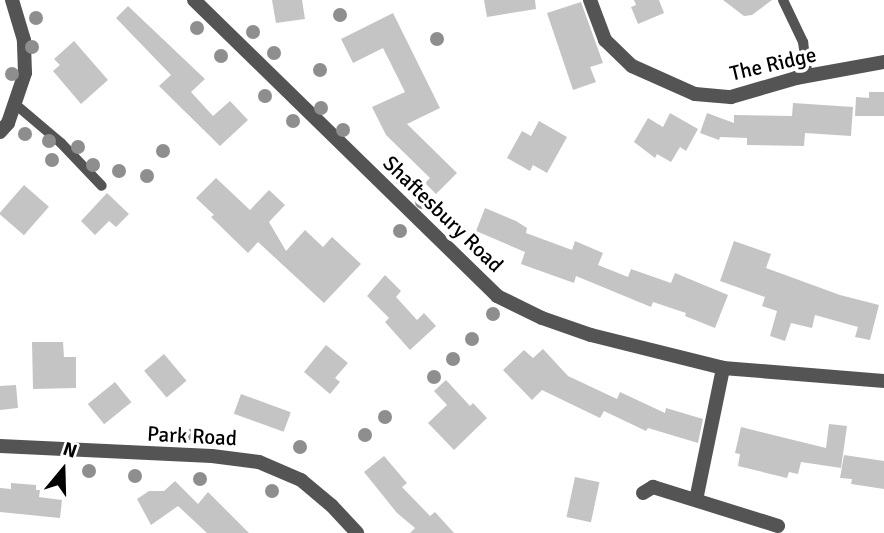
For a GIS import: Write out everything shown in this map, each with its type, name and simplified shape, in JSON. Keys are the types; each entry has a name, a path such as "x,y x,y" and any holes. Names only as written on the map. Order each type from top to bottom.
{"street":[{"path":"0,132 8,123 25,73 24,40 12,0"},
{"name":"Shaftesbury Road","path":"194,0 497,296 542,318 591,335 723,368 884,381"},
{"name":"The Ridge","path":"590,0 605,40 632,66 695,94 731,97 808,76 884,62"},
{"path":"696,500 723,368"},
{"name":"Park Road","path":"0,446 212,456 259,461 301,480 332,506 357,533"},
{"path":"643,493 653,487 779,524"}],"lane":[{"path":"783,0 803,42 808,76"},
{"path":"15,104 61,144 102,186"}],"building":[{"path":"272,0 302,0 305,19 276,23"},
{"path":"484,0 535,0 536,9 487,17"},
{"path":"634,0 659,0 664,13 638,24 631,7 636,5"},
{"path":"723,0 772,0 752,15 744,16"},
{"path":"581,2 603,63 590,67 596,82 573,90 547,13"},
{"path":"128,6 205,79 191,92 213,116 230,101 248,120 220,146 159,86 171,75 116,18"},
{"path":"393,13 440,108 407,124 457,173 436,194 425,183 430,178 386,135 372,107 405,92 383,48 353,63 341,39"},
{"path":"74,41 108,80 81,104 53,71 60,65 54,59"},
{"path":"869,92 884,92 884,116 855,116 856,97 869,98"},
{"path":"793,103 853,107 851,136 805,133 804,146 747,145 747,138 720,137 719,140 700,133 707,113 734,123 734,115 792,116"},
{"path":"670,113 698,129 686,151 680,147 671,162 657,154 655,158 634,142 648,118 663,127"},
{"path":"539,121 567,137 547,173 533,165 530,171 507,158 522,131 531,136"},
{"path":"216,178 250,210 269,190 285,205 269,222 286,251 305,230 323,247 332,237 361,264 324,303 258,242 248,253 211,217 214,215 196,198"},
{"path":"24,185 49,207 24,235 0,213"},
{"path":"107,193 129,214 116,227 109,221 95,235 81,221"},
{"path":"485,208 516,221 527,228 526,233 572,250 575,241 603,253 598,265 628,277 631,269 671,283 675,273 728,295 715,328 685,316 686,313 653,302 651,307 576,276 574,283 521,264 525,252 476,231"},
{"path":"734,241 771,254 766,268 840,295 879,305 870,340 855,337 858,327 815,315 812,328 791,323 785,341 770,336 777,311 762,306 765,297 720,281"},
{"path":"385,275 401,291 396,297 417,320 424,313 436,326 410,350 385,322 389,318 367,296"},
{"path":"32,342 63,342 64,357 76,357 76,388 33,389"},
{"path":"326,345 348,363 335,378 340,382 330,394 304,372"},
{"path":"543,349 568,376 617,399 620,392 665,413 666,408 703,419 698,443 648,428 646,431 604,411 600,418 542,390 532,400 503,370 524,350 533,358"},
{"path":"164,354 186,381 167,398 144,371"},
{"path":"446,380 470,406 473,403 487,418 454,450 428,423 447,405 434,391"},
{"path":"115,382 131,402 104,424 88,404"},
{"path":"16,385 18,408 0,410 0,386"},
{"path":"241,394 291,412 284,432 234,414"},
{"path":"829,424 847,426 841,468 801,462 798,474 789,472 787,478 738,466 740,454 735,453 741,427 826,448"},
{"path":"844,455 884,461 884,489 851,484 852,479 840,478"},
{"path":"384,456 407,483 402,487 430,516 435,512 454,533 410,533 415,528 397,513 364,472"},
{"path":"575,477 599,482 591,522 566,517"},
{"path":"175,481 198,504 208,492 249,533 207,533 178,506 151,525 137,499 149,491 164,491"},
{"path":"11,483 36,485 36,490 40,490 39,497 62,500 60,518 0,512 0,488 11,489"}]}
